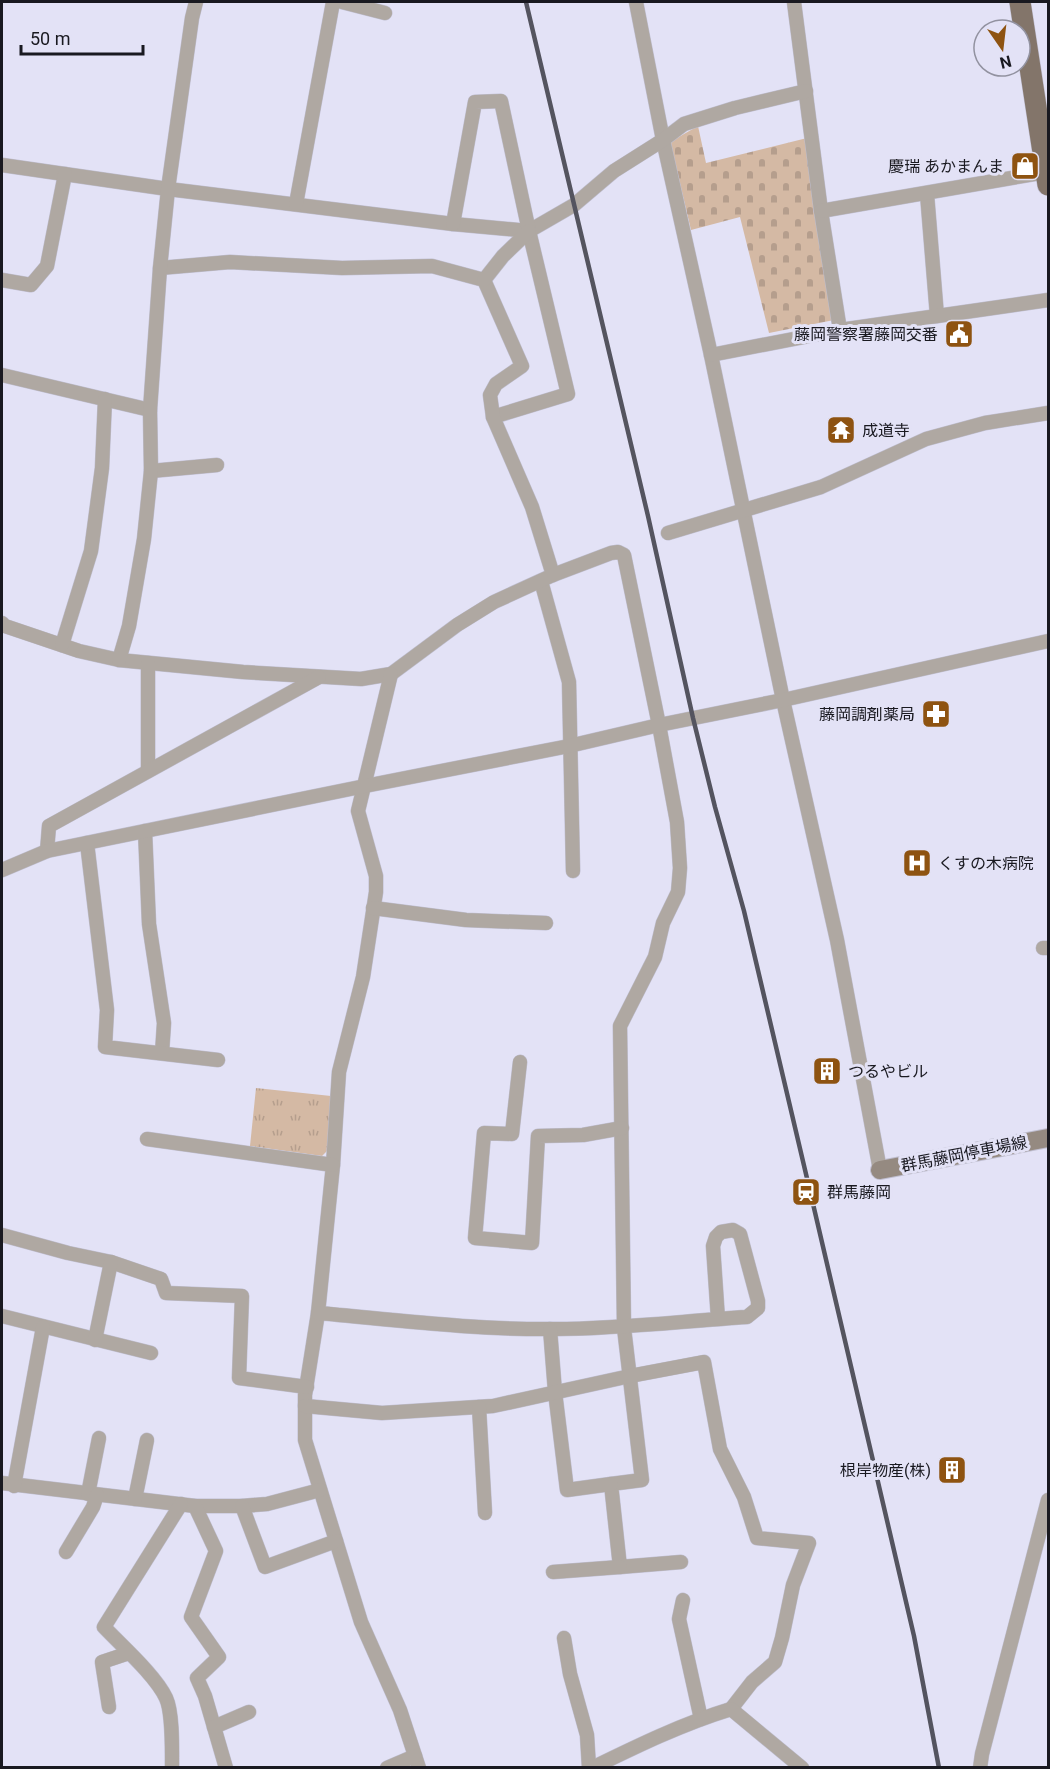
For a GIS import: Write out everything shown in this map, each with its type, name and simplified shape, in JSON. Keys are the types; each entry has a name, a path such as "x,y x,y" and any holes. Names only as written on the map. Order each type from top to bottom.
{"main road":[{"path":"1020,2 1047,179"},
{"name":"群馬藤岡停車場線","path":"880,1170 1048,1138"}],"street":[{"path":"119,660 129,626 144,539 152,471 150,410 160,268 168,189 196,2"},
{"path":"296,204 333,2"},
{"path":"342,2 385,13"},
{"path":"636,2 663,140 711,355 783,700 839,949 880,1170"},
{"path":"794,2 821,211 840,330"},
{"path":"484,280 503,256 529,231 574,205 614,171 684,124 735,108 806,91"},
{"path":"453,224 475,102 501,101 568,394 493,417"},
{"path":"2,165 168,189 453,224 529,231"},
{"path":"2,280 31,285 47,266 65,174"},
{"path":"821,211 927,194 1047,179"},
{"path":"927,194 937,316"},
{"path":"160,268 230,262 342,268 432,266 484,280"},
{"path":"484,280 522,366 496,384 490,395 493,417 532,507 569,682 573,871"},
{"path":"711,355 840,330 1048,300"},
{"path":"2,375 150,410"},
{"path":"62,645 91,551 102,468 105,399"},
{"path":"668,533 821,487 926,439 985,423 1048,413"},
{"path":"152,471 217,465"},
{"path":"2,623 79,651 119,660 243,672 361,679 391,674 457,625 494,602 611,553 618,552 624,555 659,725 676,822 680,868 678,892 663,923 655,957 620,1026 624,1328 642,1480 567,1490 550,1329"},
{"path":"2,870 47,851 569,746 1048,641"},
{"path":"148,663 148,771"},
{"path":"387,1767 417,1762 400,1710 361,1622 305,1440 305,1406 318,1312 333,1164 339,1072 363,977 376,876 358,811 391,674"},
{"path":"47,851 49,826 320,677"},
{"path":"145,831 149,924 164,1023 162,1053"},
{"path":"87,843 107,1010 105,1047 218,1060"},
{"path":"373,908 466,920 546,923"},
{"path":"512,1134 520,1062"},
{"path":"538,1136 532,1243 475,1238 484,1133 538,1136 583,1135 622,1128"},
{"path":"147,1139 333,1164"},
{"path":"318,1312 490,1328 550,1329 624,1328 747,1317 758,1308 758,1301 740,1234 733,1230 721,1232 716,1237 713,1246 718,1319"},
{"path":"2,1235 111,1262 161,1279 166,1293 242,1296 239,1378 307,1387"},
{"path":"94,1340 111,1262"},
{"path":"2,1316 151,1353"},
{"path":"44,1327 8,1484 188,1505 242,1506 282,1501 320,1490"},
{"path":"305,1406 382,1413 493,1406 704,1362 720,1449 744,1497 757,1538 810,1544 793,1585 775,1662 752,1682 730,1709 642,1743 591,1767 587,1735 570,1674 564,1638"},
{"path":"479,1407 485,1513"},
{"path":"66,1552 93,1507 99,1438"},
{"path":"135,1499 147,1440"},
{"path":"610,1484 620,1567"},
{"path":"980,1767 1048,1500"},
{"path":"172,1767 167,1699 155,1681 104,1627 188,1505"},
{"path":"188,1505 216,1551 191,1617 219,1657 197,1678 226,1767"},
{"path":"242,1506 265,1567 336,1541"},
{"path":"553,1572 681,1562"},
{"path":"683,1600 679,1620 701,1719"},
{"path":"109,1707 102,1662 129,1653"},
{"path":"730,1709 802,1767"},
{"path":"214,1727 249,1712"}],"green space":[{"path":"698,126 706,163 807,138 834,320 769,333 740,217 691,230 670,142"},
{"path":"256,1088 331,1096 327,1151 322,1156 250,1146"}],"railway":[{"path":"526,2 648,516 693,718 744,911 810,1191 914,1636 939,1768"}],"place":[{"name":"慶瑞 あかまんま","path":"1025,166"},
{"name":"藤岡警察署藤岡交番","path":"959,334"},
{"name":"成道寺","path":"841,430"},
{"name":"藤岡調剤薬局","path":"936,714"},
{"name":"くすの木病院","path":"917,863"},
{"name":"つるやビル","path":"827,1071"},
{"name":"群馬藤岡","path":"806,1192"},
{"name":"根岸物産(株)","path":"952,1470"}]}
